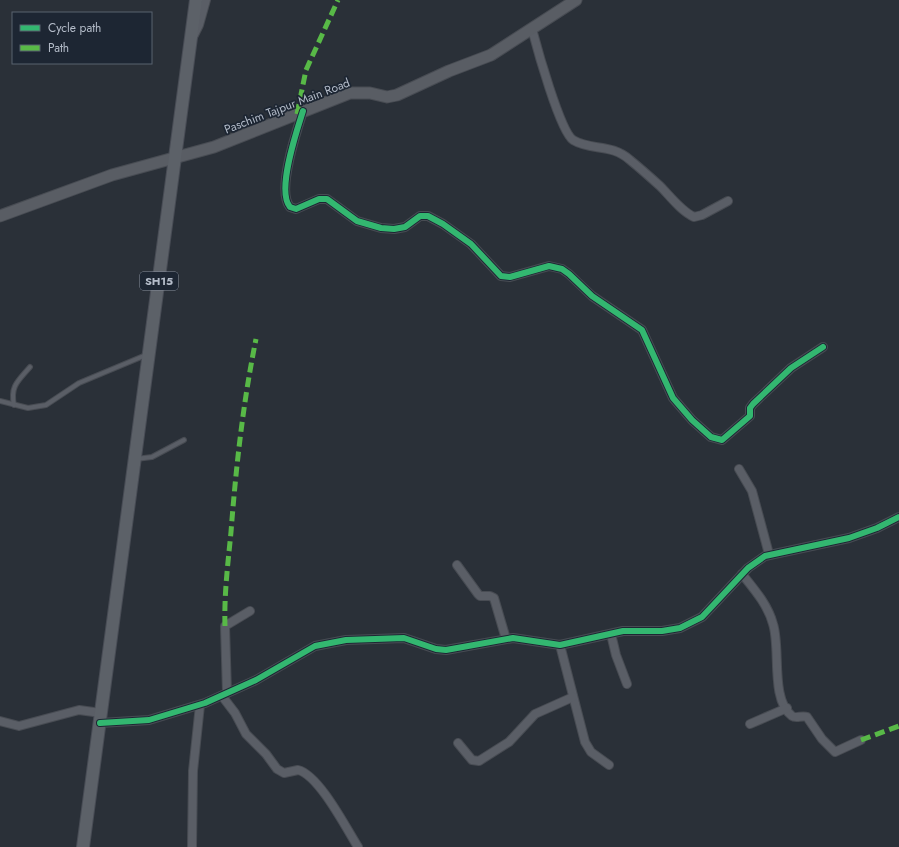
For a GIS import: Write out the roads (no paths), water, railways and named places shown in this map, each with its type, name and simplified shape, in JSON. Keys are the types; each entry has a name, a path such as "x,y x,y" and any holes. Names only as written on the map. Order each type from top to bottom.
{"main road":[{"name":"SH15","path":"84,847 196,0"}],"street":[{"path":"191,41 199,25 206,0"},
{"name":"Paschim Tajpur Main Road","path":"0,216 112,175 176,159 214,147 350,93 370,93 393,97 449,71 491,55 576,0"},
{"path":"532,29 550,90 565,129 570,137 579,142 606,147 622,153 686,212 694,217 702,215 728,201"},
{"path":"303,111 291,151 287,172 285,199 290,207 293,209 300,208 319,199 327,199 357,221 381,228 394,229 405,227 420,216 428,216 443,224 471,244 501,276 510,277 549,266 562,269 592,296 642,330 663,381 673,398 692,420 714,438 722,440 728,436 750,416 750,408 753,404 787,372 823,347"},
{"path":"739,469 752,491 769,554"},
{"path":"0,721 19,726 79,710 101,718 149,720 200,705 225,695 256,680 307,650 320,645 346,640 404,638 446,650 519,638 560,645 632,630 668,630 687,626 702,617 742,574 758,560 769,554 849,538 877,528 899,517"},
{"path":"457,565 480,596 490,596 494,598 506,639"},
{"path":"742,574 760,598 773,623 777,644 778,688 787,708 793,716 807,717 822,739 835,752 861,740"},
{"path":"250,612 225,626 225,695 246,734 266,754 277,769 284,773 298,770 310,776 324,792 358,847"},
{"path":"611,634 616,655 627,684"},
{"path":"560,645 573,697 588,747 591,752 609,765"},
{"path":"458,743 472,760 479,761 509,742 535,714 573,697"},
{"path":"192,847 193,771 200,705"},
{"path":"750,724 787,708"}],"lane":[{"path":"0,401 28,408 46,405 79,383 150,353"},
{"path":"14,405 12,395 13,388 30,367"},
{"path":"135,459 152,457 184,440"}]}
